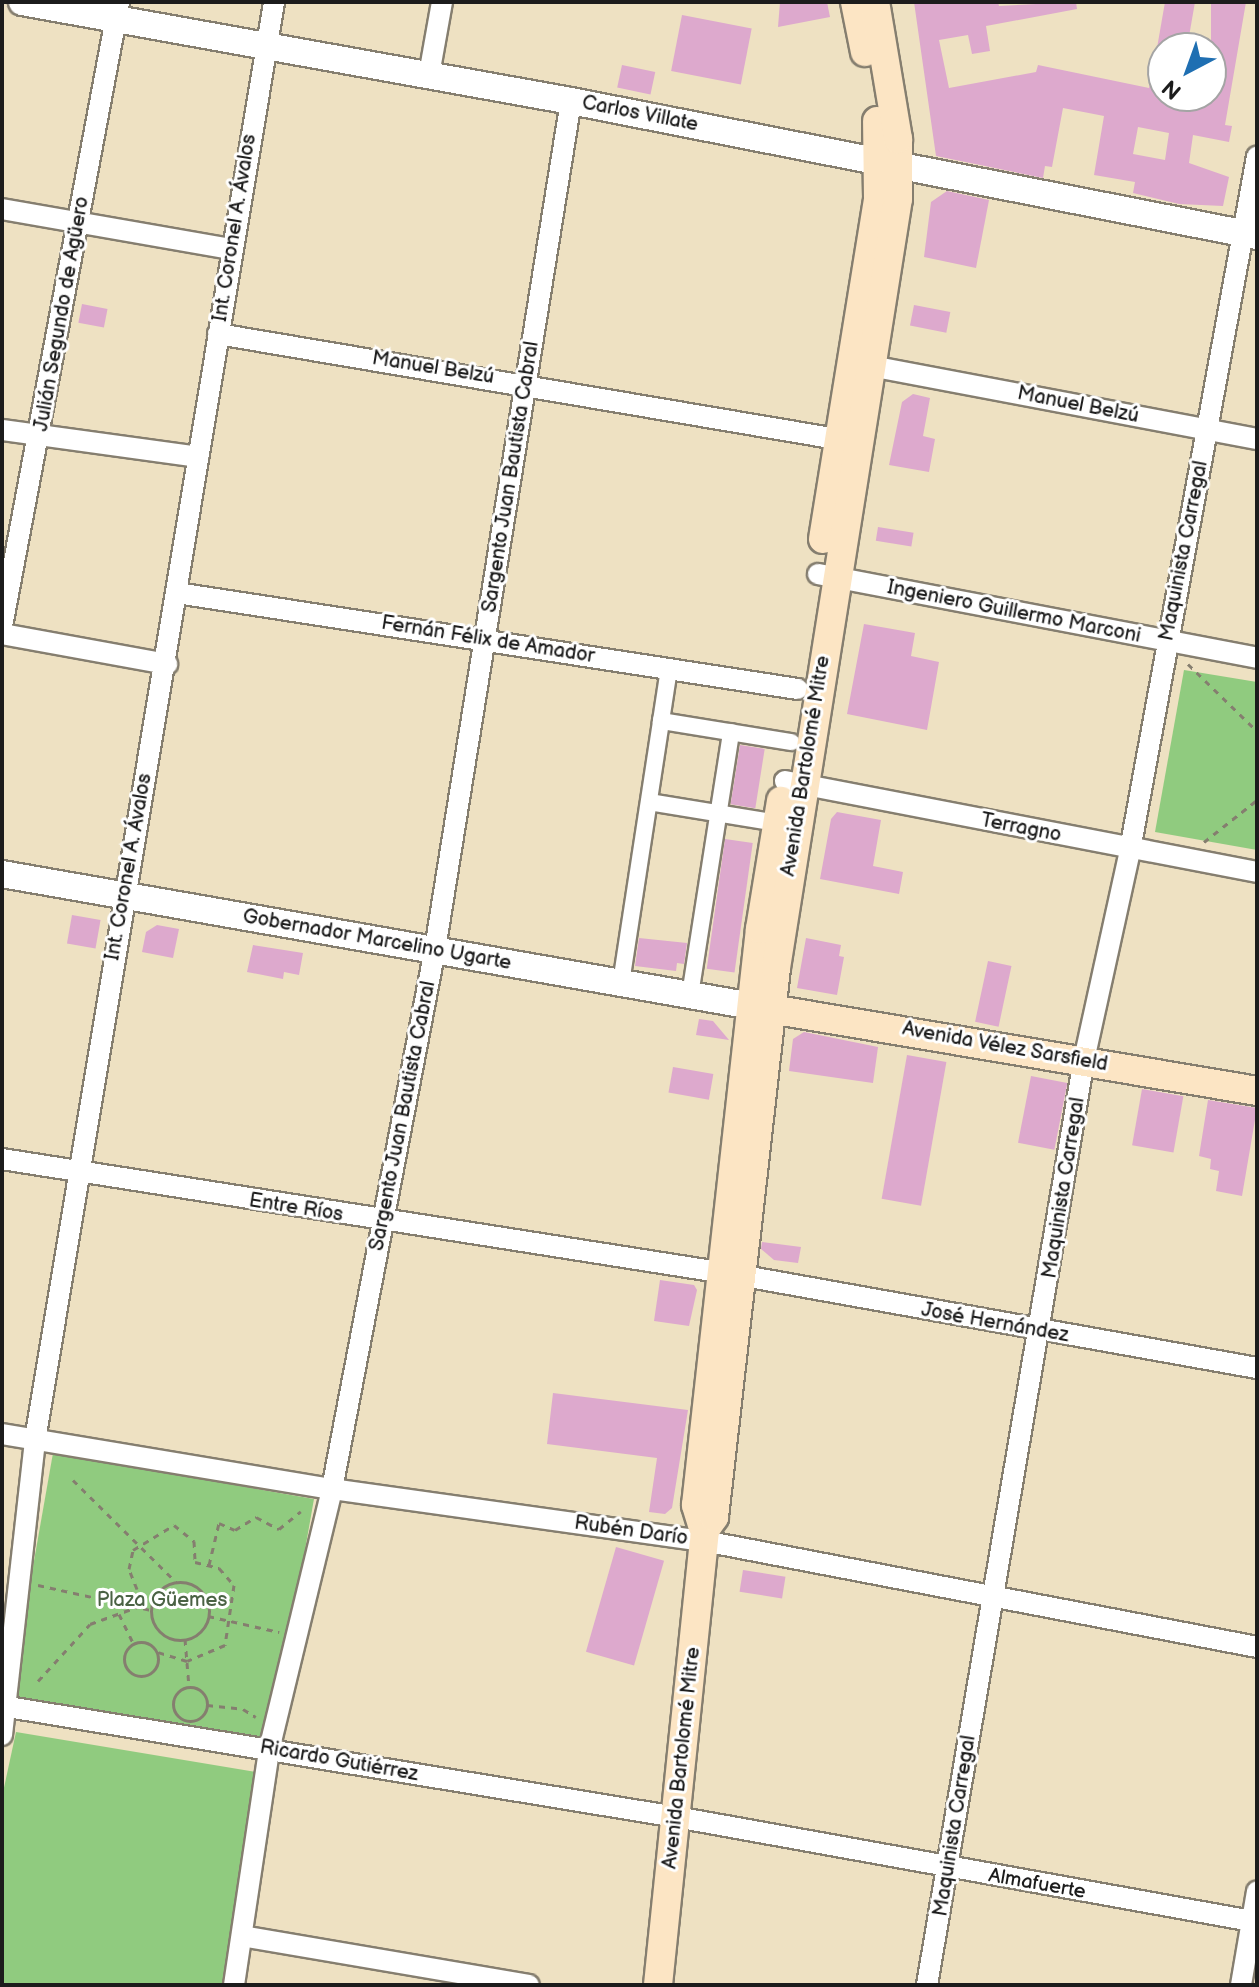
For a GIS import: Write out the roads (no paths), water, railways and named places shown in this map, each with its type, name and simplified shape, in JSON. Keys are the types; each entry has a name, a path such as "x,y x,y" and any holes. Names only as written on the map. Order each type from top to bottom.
{"main road":[{"name":"Avenida Bartolomé Mitre","path":"855,2 889,164"},
{"name":"Avenida Bartolomé Mitre","path":"762,1008 889,164 875,2"},
{"name":"Avenida Bartolomé Mitre","path":"658,1985 704,1536 696,1505 734,1274 762,1008 777,823 794,783 791,742 798,689 827,576 837,439 860,364"},
{"name":"Avenida Vélez Sarsfield","path":"762,1008 1257,1091"}],"street":[{"name":"Carlos Villate","path":"22,2 118,10 266,46 571,101 1250,235"},
{"name":"Int. Coronel A. Ávalos","path":"2,1735 35,1440 80,1174 121,897 167,664 198,457 274,2"},
{"path":"429,75 442,2"},
{"name":"Julián Segundo de Agüero","path":"2,626 118,10"},
{"name":"Sargento Juan Bautista Cabral","path":"234,1985 269,1750 332,1489 435,949 571,101"},
{"name":"Maquinista Carregal","path":"927,1985 949,1868 991,1596 1041,1332 1084,1060 1130,850 1207,430 1250,235 1257,157"},
{"path":"2,209 232,249"},
{"name":"Manuel Belzú","path":"218,334 526,383 837,439"},
{"name":"Manuel Belzú","path":"860,364 1257,439"},
{"path":"2,430 198,457"},
{"name":"Ingeniero Guillermo Marconi","path":"827,576 1257,658"},
{"name":"Fernán Félix de Amador","path":"177,593 798,689"},
{"path":"2,634 167,664"},
{"path":"621,983 669,669"},
{"path":"661,721 791,742"},
{"path":"690,995 731,732"},
{"name":"Terragno","path":"794,783 1257,872"},
{"path":"649,802 777,823"},
{"name":"Gobernador Marcelino Ugarte","path":"2,874 762,1008"},
{"name":"Entre Ríos","path":"2,1159 382,1222 734,1274"},
{"name":"José Hernández","path":"734,1274 1041,1332 1257,1368"},
{"name":"Rubén Darío","path":"2,1434 332,1489 704,1536 1257,1647"},
{"name":"Ricardo Gutiérrez","path":"4,1706 676,1817"},
{"name":"Almafuerte","path":"676,1817 1254,1921"},
{"path":"1241,1985 1257,1891"},
{"path":"242,1936 529,1985"}],"park label":[{"name":"Plaza Güemes","path":"162,1600"}]}
